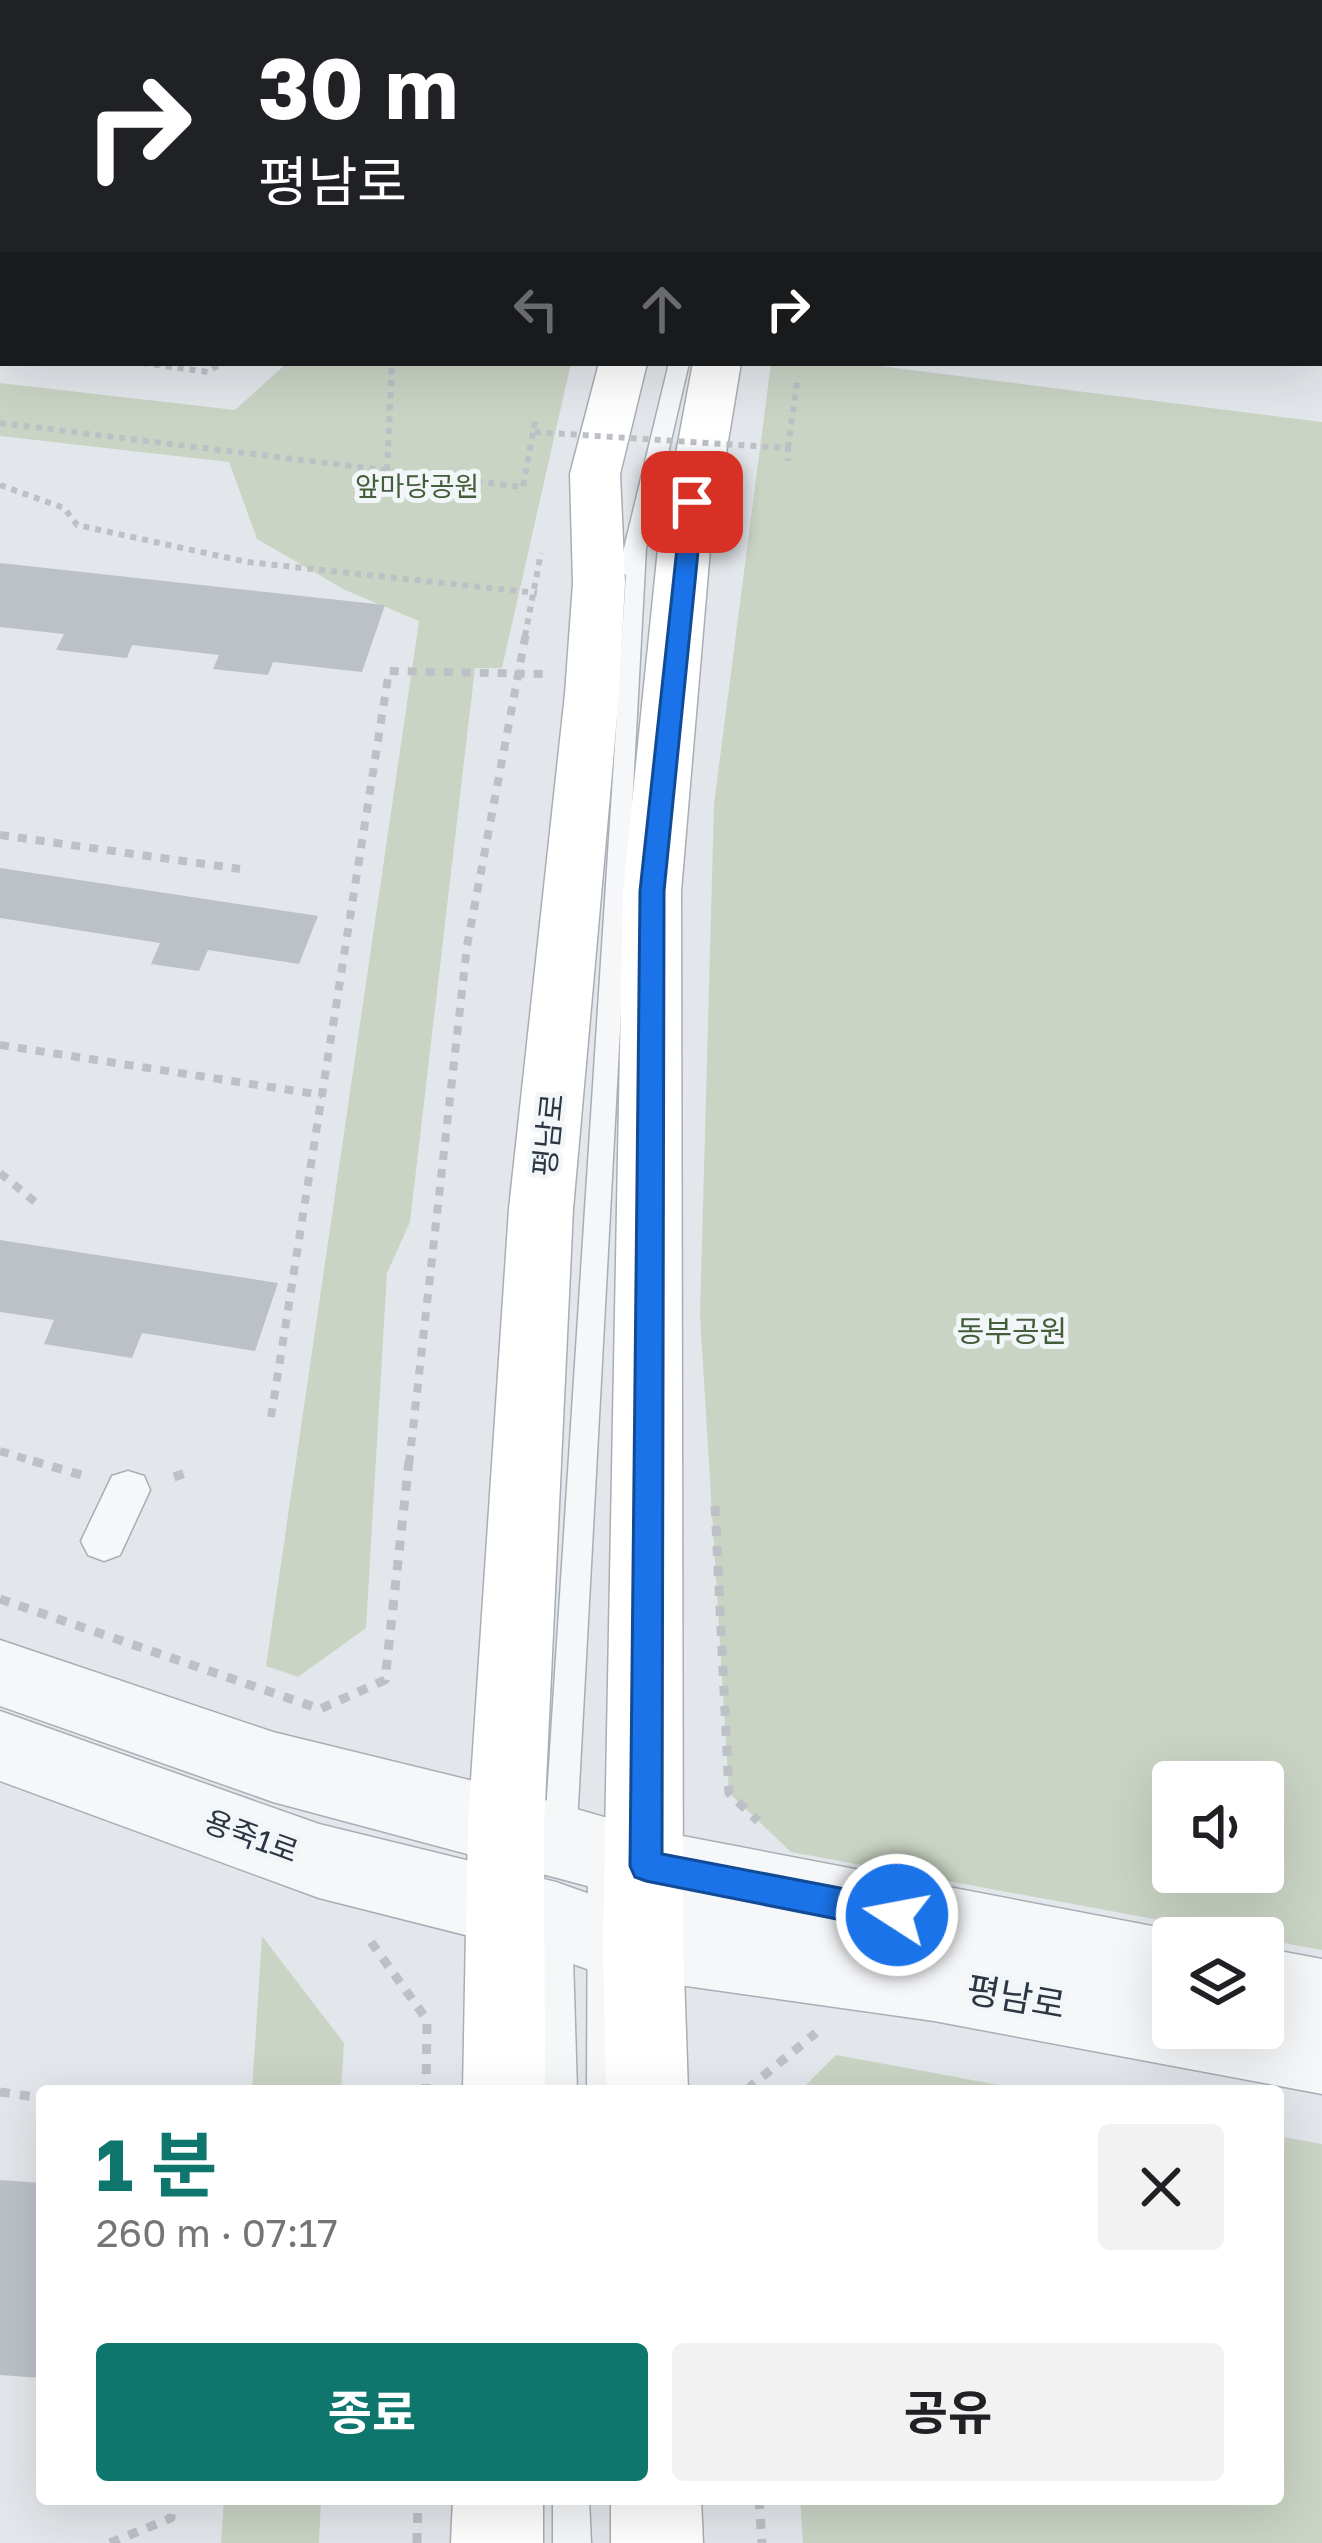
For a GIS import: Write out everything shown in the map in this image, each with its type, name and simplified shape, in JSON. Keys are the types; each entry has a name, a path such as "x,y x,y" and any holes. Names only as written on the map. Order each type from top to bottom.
{"main road":[{"name":"평남로","path":"622,366 595,474 595,639 542,1209 577,1882 645,2085"},
{"name":"평남로","path":"506,2085 577,1882 652,891 684,549 717,366"},
{"path":"497,2543 498,2505"},
{"path":"656,2505 657,2543"}],"street":[{"path":"104,1541 128,1490"},
{"path":"0,1673 274,1767 577,1882 1152,1967"},
{"name":"용죽1로","path":"0,1746 319,1862 577,1882"},
{"name":"평남로","path":"577,1882 934,1982 1152,2022"},
{"path":"1284,1991 1322,1999"},
{"path":"1284,2046 1322,2053"}],"lane":[{"path":"560,2085 577,1882 638,553 678,366"},
{"path":"619,1500 658,558 703,366"},
{"path":"595,639 638,553"},
{"path":"577,1882 603,2085"},
{"path":"571,2505 572,2543"}],"path":[{"path":"164,366 208,372 217,366"},
{"path":"387,470 392,366"},
{"path":"788,461 798,376"},
{"path":"0,424 523,487 535,422"},
{"path":"575,447 582,426"},
{"path":"533,432 788,448"},
{"path":"740,457 743,434"},
{"path":"0,485 64,508 77,525 248,562 534,592 595,639 519,674 389,671 272,1417"},
{"path":"0,1599 320,1708 386,1680 467,946 548,531"},
{"path":"0,836 240,869"},
{"path":"0,1045 322,1095"},
{"path":"0,1173 39,1205"},
{"path":"714,1484 729,1793 760,1823"},
{"path":"349,1933 371,1941 427,2020 426,2085"},
{"path":"752,2085 818,2032"},
{"path":"0,2092 36,2097"},
{"path":"110,2543 171,2518 172,2505"},
{"path":"417,2543 418,2505"},
{"path":"759,2505 762,2543"}],"green space":[{"name":"앞마당공원","path":"284,366 570,366 502,668 475,668 410,1222 387,1273 366,1628 298,1677 266,1666 419,621 345,590 257,539 229,462 0,436 0,383 235,410"},
{"name":"동부공원","path":"771,366 880,366 1322,422 1322,1950 1284,1943 1284,1917 1152,1919 791,1852 729,1793 700,1315 714,804"},
{"path":"262,1936 344,2043 341,2085 252,2085"},
{"path":"836,2055 998,2085 806,2085"},
{"path":"1284,2137 1322,2144 1322,2543 803,2543 800,2505 1284,2505"},
{"path":"224,2505 321,2505 319,2543 221,2543"}],"building":[{"path":"0,563 385,605 362,672 273,662 268,675 213,669 219,655 132,645 127,658 56,650 64,634 0,627"},
{"path":"0,868 318,916 299,964 208,950 199,971 151,964 160,943 0,918"},
{"path":"0,1240 278,1283 255,1351 142,1333 132,1358 44,1344 54,1320 0,1312"},
{"path":"0,2180 36,2183 36,2378 0,2375"}],"route":[{"path":"692,502 652,891 646,1866 897,1915"}]}
